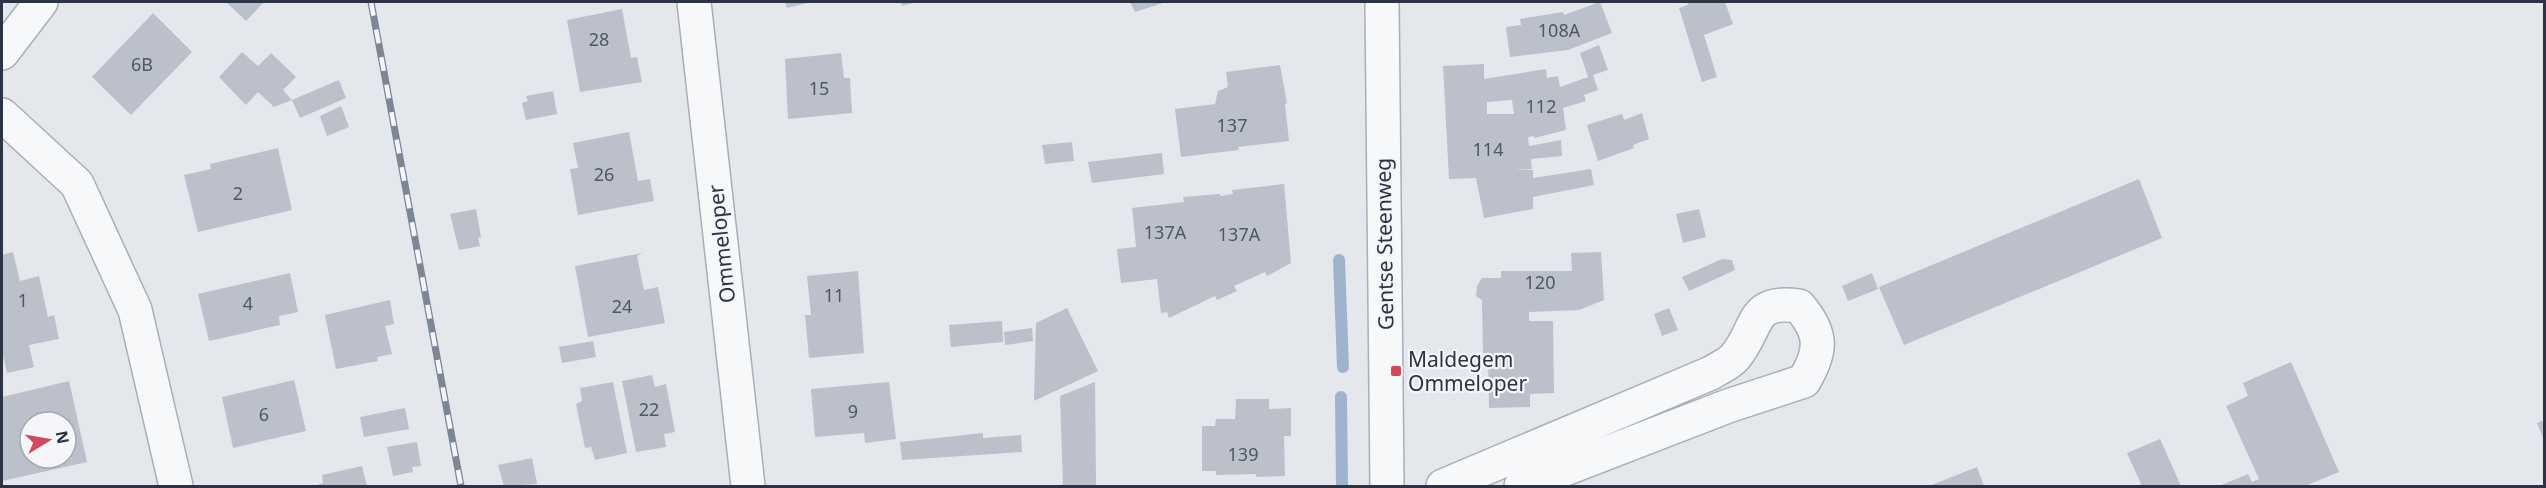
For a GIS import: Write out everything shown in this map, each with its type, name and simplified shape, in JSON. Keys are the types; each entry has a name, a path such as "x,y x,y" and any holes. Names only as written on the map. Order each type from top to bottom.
{"street":[{"path":"2,53 41,2"},
{"name":"Ommeloper","path":"694,2 748,486"},
{"name":"Gentse Steenweg","path":"1382,2 1387,486"},
{"path":"2,115 76,184 106,247 135,310 176,486"},
{"path":"1443,486 1712,373 1734,359 1747,340 1756,317 1768,307 1781,304 1799,306 1809,318 1818,347 1816,361 1804,381 1728,406 1521,486"}],"building":[{"path":"226,2 264,2 246,21"},
{"path":"785,2 811,2 787,8"},
{"path":"901,2 916,2 902,6"},
{"path":"1130,2 1166,2 1135,12"},
{"path":"1600,2 1612,33 1568,50 1510,57 1506,27 1521,25 1520,19 1563,12 1564,15"},
{"path":"1687,2 1725,2 1733,24 1704,35 1717,77 1702,82 1679,8 1688,5"},
{"path":"622,9 631,58 637,57 642,82 580,92 567,20"},
{"path":"153,13 192,52 131,115 92,77"},
{"path":"1599,45 1608,70 1593,75 1598,90 1584,95 1586,101 1563,108 1566,130 1534,138 1534,136 1528,137 1529,146 1561,140 1562,156 1531,159 1532,169 1514,170 1533,170 1533,178 1591,169 1594,185 1533,197 1533,209 1484,218 1476,178 1449,179 1443,66 1484,64 1484,79 1546,69 1547,78 1558,76 1560,87 1588,77 1580,53","holes":["1512,100 1514,114 1487,114 1487,102"]},
{"path":"242,52 258,66 271,53 296,77 283,90 292,100 274,107 258,92 246,105 219,77"},
{"path":"841,53 844,78 850,78 852,113 788,119 785,59"},
{"path":"1280,65 1287,103 1285,104 1289,141 1181,157 1175,109 1215,104 1218,91 1228,87 1226,72"},
{"path":"339,80 346,98 300,118 292,100"},
{"path":"553,91 557,114 526,120 522,103 528,101 526,96"},
{"path":"341,106 349,127 327,136 320,116"},
{"path":"1642,113 1649,139 1633,145 1634,148 1598,161 1587,125 1622,114 1624,120"},
{"path":"629,132 638,181 650,179 654,201 578,215 570,169 578,168 573,143"},
{"path":"1072,142 1074,161 1045,164 1042,145"},
{"path":"278,148 292,210 198,232 184,175 211,169 210,164"},
{"path":"1162,153 1164,174 1092,183 1088,162"},
{"path":"2139,179 2162,238 1904,345 1879,287"},
{"path":"1284,184 1291,263 1267,276 1265,272 1234,286 1237,291 1217,300 1215,296 1169,318 1167,312 1161,313 1157,279 1121,283 1117,249 1136,247 1132,208 1184,202 1183,197 1220,194 1220,196 1233,194 1232,190"},
{"path":"476,209 481,237 478,238 480,246 459,250 450,214"},
{"path":"1699,209 1706,237 1683,243 1676,214"},
{"path":"13,252 20,281 39,276 48,317 54,315 59,339 29,345 34,367 7,373 2,351 2,255"},
{"path":"1601,252 1604,300 1579,310 1529,312 1529,321 1553,321 1554,393 1530,394 1530,407 1489,408 1488,353 1483,353 1482,300 1476,296 1477,286 1482,278 1501,278 1501,271 1572,271 1571,253"},
{"path":"642,253 637,256 644,290 658,287 665,323 588,337 575,266"},
{"path":"1722,259 1732,260 1735,270 1689,291 1682,277"},
{"path":"858,271 864,353 809,358 805,315 811,315 807,276"},
{"path":"290,273 298,312 279,316 280,325 209,341 198,294"},
{"path":"1872,273 1878,289 1848,301 1842,286"},
{"path":"390,300 394,324 385,326 392,354 377,357 378,361 336,369 325,315"},
{"path":"1067,308 1098,371 1034,401 1036,323"},
{"path":"1669,308 1678,330 1662,336 1654,314"},
{"path":"1002,321 1003,342 951,347 949,325"},
{"path":"1032,328 1033,341 1005,345 1004,332"},
{"path":"593,341 596,357 562,363 559,347"},
{"path":"2291,362 2339,472 2305,486 2219,486 2248,474 2252,482 2259,479 2226,406 2248,396 2243,383"},
{"path":"652,375 655,387 666,384 675,432 664,434 666,447 636,452 622,381"},
{"path":"294,380 306,431 233,448 222,397"},
{"path":"69,381 75,410 18,410 18,470 51,470 2,481 2,397"},
{"path":"613,382 627,453 595,460 591,447 585,448 576,404 582,401 580,388"},
{"path":"889,382 896,439 865,443 864,433 815,437 811,389"},
{"path":"1095,382 1096,486 1063,486 1060,396"},
{"path":"1236,399 1269,399 1269,409 1291,408 1291,436 1284,436 1285,476 1216,475 1216,471 1202,471 1202,426 1215,426 1216,419 1235,419"},
{"path":"405,408 409,429 364,437 360,417"},
{"path":"2544,420 2544,440 2537,423"},
{"path":"78,422 87,462 78,464"},
{"path":"983,433 983,438 1021,435 1022,452 902,460 900,442"},
{"path":"2160,439 2181,486 2142,486 2127,453"},
{"path":"417,442 421,466 412,467 413,472 393,476 387,447"},
{"path":"532,458 537,484 504,486 498,465"},
{"path":"362,466 367,486 314,486 323,483 322,475"},
{"path":"1977,467 1984,486 1929,486"}],"waterway":[{"path":"1339,260 1343,367"},
{"path":"1341,397 1342,486"}],"railway":[{"path":"371,2 461,486"}],"place":[{"name":"Maldegem Ommeloper","path":"1396,371"}]}
